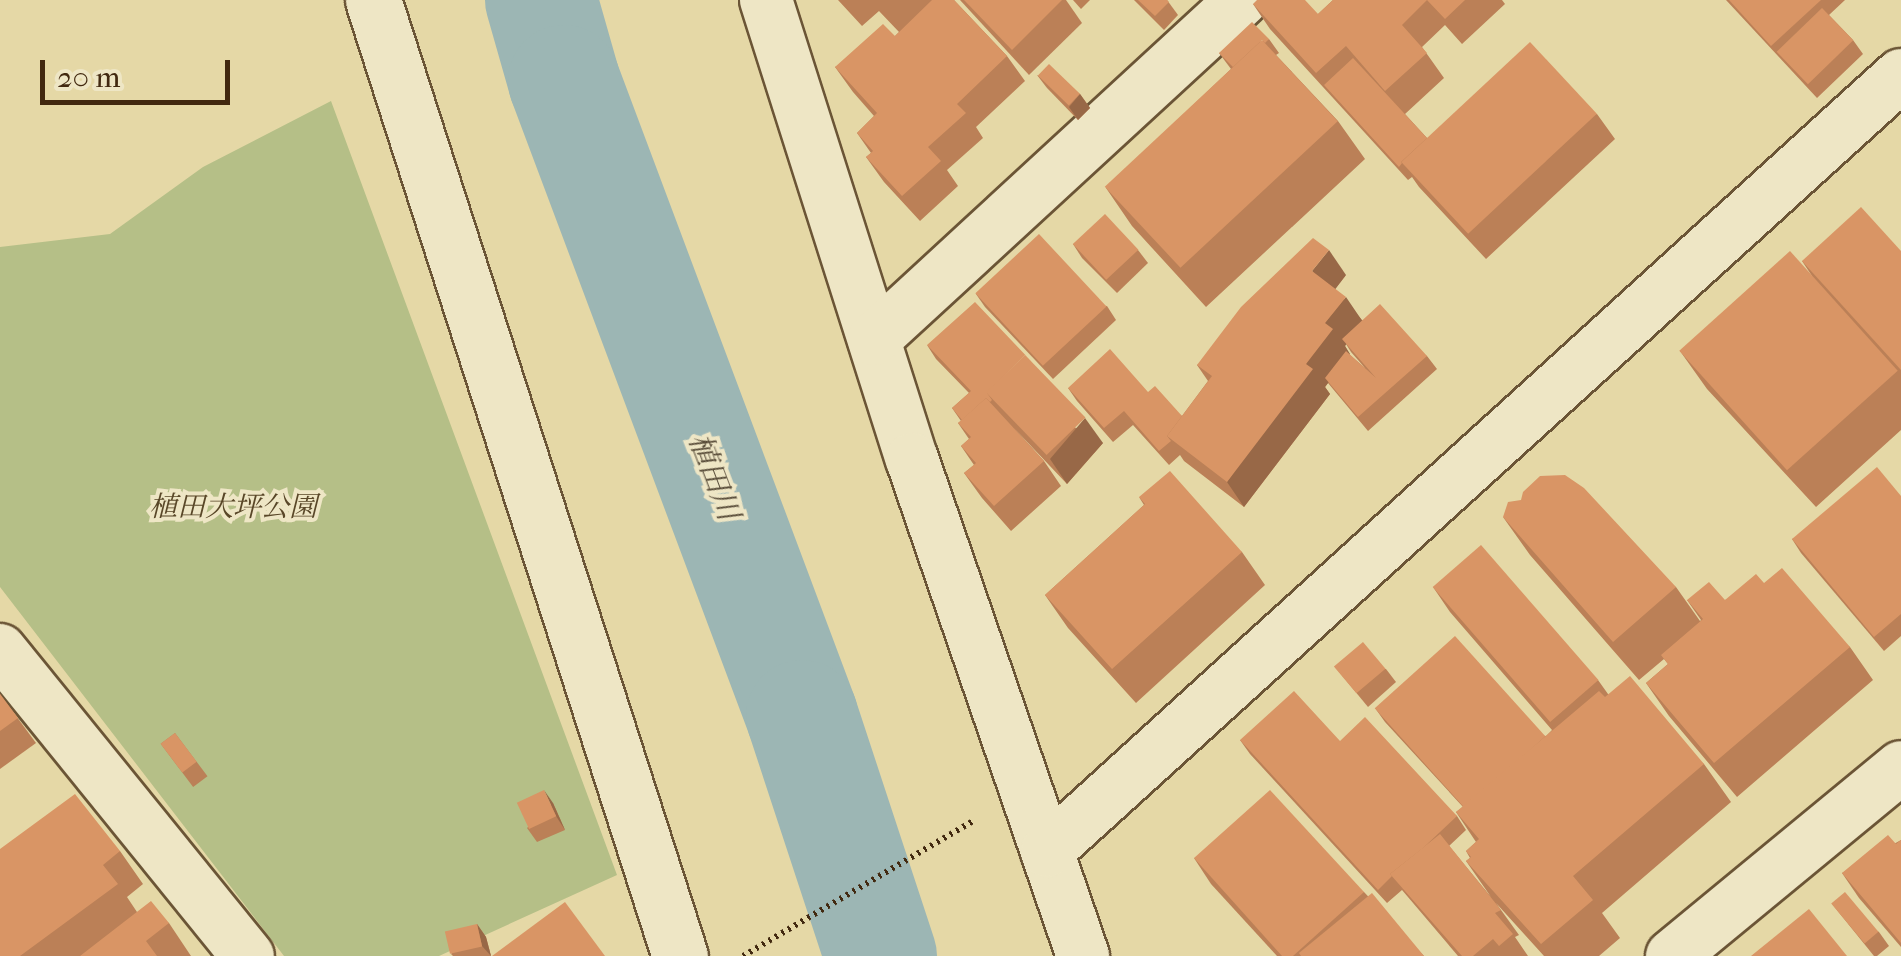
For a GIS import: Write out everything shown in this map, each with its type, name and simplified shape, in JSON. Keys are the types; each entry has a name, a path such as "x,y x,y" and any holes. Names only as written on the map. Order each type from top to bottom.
{"street":[{"path":"373,0 680,956"},
{"path":"766,0 874,339 1083,956"},
{"path":"874,339 1242,0"},
{"path":"1048,851 1901,75"},
{"path":"0,650 248,956"},
{"path":"1672,956 1901,767"}],"path":[{"path":"744,956 977,819"}],"green space":[{"name":"植田大坪公園","path":"331,101 617,875 439,956 284,956 0,587 0,247 110,234 203,167"}],"building":[{"path":"932,0 954,0 1007,56 957,104 966,113 928,147 941,161 902,196 866,157 873,151 857,133 877,113 835,67 883,24 895,36"},
{"path":"964,0 1062,0 1012,50"},
{"path":"1138,0 1167,0 1169,2 1155,16"},
{"path":"1257,0 1305,0 1318,14 1333,0 1427,0 1402,25 1427,53 1385,91 1346,46 1316,73 1253,4"},
{"path":"1427,0 1465,0 1445,19"},
{"path":"1729,0 1821,0 1771,46"},
{"path":"1822,8 1853,40 1808,84 1777,52"},
{"path":"1252,22 1269,39 1265,43 1262,40 1233,67 1219,53"},
{"path":"1262,40 1338,121 1180,268 1105,187"},
{"path":"1530,42 1597,114 1468,234 1401,162"},
{"path":"1353,58 1427,138 1399,167 1324,85"},
{"path":"1049,64 1080,94 1069,105 1038,76"},
{"path":"1861,207 1901,251 1901,370 1802,261"},
{"path":"1105,214 1138,250 1106,280 1073,244"},
{"path":"1039,234 1107,306 1043,366 975,293"},
{"path":"1313,238 1329,250 1312,271 1346,297 1325,323 1333,329 1306,364 1313,369 1227,482 1167,436 1212,376 1197,365 1241,307"},
{"path":"1790,251 1898,371 1787,470 1679,351"},
{"path":"975,302 1032,362 1025,355 987,393 992,400 986,398 962,420 952,408 971,391 927,345"},
{"path":"1380,304 1427,356 1358,417 1325,378 1346,351 1376,378 1342,339"},
{"path":"1110,349 1148,392 1155,386 1182,416 1167,436 1171,441 1159,451 1124,411 1104,428 1068,388"},
{"path":"1025,355 1085,418 1047,455 986,393"},
{"path":"986,398 1044,461 994,506 964,473 976,463 961,446 971,437 958,423"},
{"path":"1877,467 1901,496 1901,614 1874,637 1792,539"},
{"path":"1170,471 1242,552 1112,669 1045,595 1145,504 1139,497"},
{"path":"1565,475 1584,488 1676,587 1613,642 1503,517 1508,502 1521,500 1523,492 1540,476"},
{"path":"1481,545 1598,680 1550,722 1433,587"},
{"path":"1782,568 1850,647 1714,763 1646,683 1668,664 1661,655 1703,619 1687,600 1709,582 1725,600 1756,574 1764,583"},
{"path":"1455,636 1545,736 1465,809 1375,708"},
{"path":"1363,642 1385,669 1356,693 1334,666"},
{"path":"1630,676 1704,764 1573,876 1593,900 1541,944 1466,861 1471,857 1466,851 1479,839 1456,812 1599,691 1605,697"},
{"path":"1294,691 1340,741 1365,717 1457,816 1390,874 1378,890 1240,740"},
{"path":"0,694 18,718 0,731"},
{"path":"175,733 197,762 182,773 161,744"},
{"path":"544,790 556,816 529,829 517,803"},
{"path":"1270,790 1364,892 1293,956 1282,956 1194,858"},
{"path":"75,794 120,851 103,865 118,884 20,956 0,956 0,849"},
{"path":"1440,834 1501,910 1495,913 1513,934 1499,946 1493,939 1473,956 1462,956 1390,874"},
{"path":"1888,835 1896,844 1901,840 1901,943 1842,873"},
{"path":"1845,892 1878,932 1865,943 1831,904"},
{"path":"1372,893 1424,956 1301,956 1299,953"},
{"path":"151,901 169,923 146,941 157,956 80,956"},
{"path":"565,902 605,956 492,956"},
{"path":"1809,909 1847,956 1751,956"},
{"path":"477,924 482,946 450,954 445,931"}],"waterway":[{"name":"植田川","path":"541,0 564,81 802,716 881,956"}]}
